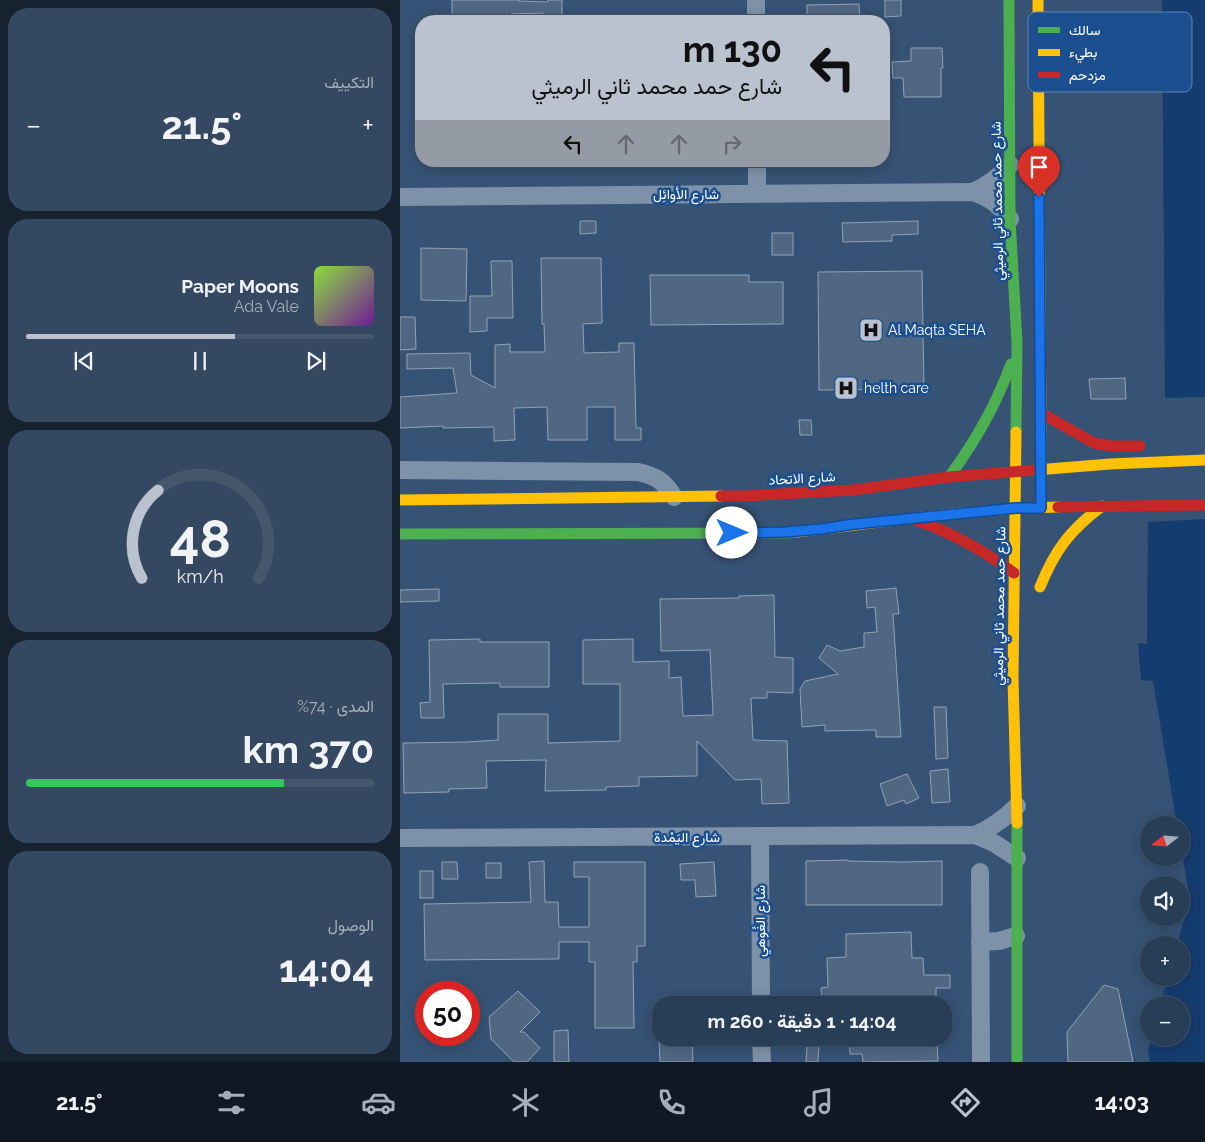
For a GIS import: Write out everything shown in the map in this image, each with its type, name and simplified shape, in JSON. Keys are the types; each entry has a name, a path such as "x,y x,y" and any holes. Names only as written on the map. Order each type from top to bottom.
{"main road":[{"name":"شارع حمد محمد ثاني الرميثي","path":"1009,0 1010,219 1017,342 1013,678 1017,858 1017,1062"},
{"path":"1039,92 1041,508"},
{"path":"949,477 981,432 992,411 1010,366 1017,342"},
{"path":"1041,413 1102,446 1151,445"},
{"path":"1166,450 1178,460"},
{"name":"شارع الاتحاد","path":"400,500 746,496 854,490 949,477 1041,469 1205,460"},
{"path":"400,534 786,532 1016,508 1205,505"},
{"path":"1040,587 1047,567 1071,532 1085,518 1102,506"},
{"path":"911,519 968,542 992,556 1014,573"}],"street":[{"path":"756,0 756,15"},
{"name":"شارع الأوائِل","path":"973,192 997,178 1010,165"},
{"path":"757,167 757,194"},
{"name":"شارع الأوائِل","path":"400,196 973,192 998,204 1010,219"},
{"path":"400,470 638,472 649,474 659,480 668,487 674,497"},
{"name":"شارع اليَمْدة","path":"400,838 975,834 996,824 1016,806"},
{"name":"شارع اليَمْدة","path":"975,834 994,843 1017,858"},
{"name":"شارع الغُوهي","path":"760,836 761,996"},
{"path":"980,872 981,1062"},
{"path":"980,942 999,941 1016,936"},
{"path":"761,1046 762,1062"}],"water":[{"path":"1162,0 1205,0 1205,397 1165,398 1163,92 1192,92 1192,12 1162,12"},
{"path":"1205,519 1205,1062 1150,1062 1148,1051 1149,1046 1190,1046 1190,996 1163,996 1166,986 1190,986 1190,936 1180,936 1182,926 1190,926 1190,876 1186,876 1184,866 1190,866 1190,816 1176,816 1153,681 1141,680 1138,643 1147,644 1148,522"}],"building":[{"path":"452,0 548,2 548,0 562,0 562,15 543,15 543,13 452,15"},
{"path":"885,0 901,0 901,16 885,15"},
{"path":"859,4 860,15 807,15 807,5"},
{"path":"911,48 942,48 941,97 904,97 903,78 893,78 892,62 911,61"},
{"path":"580,221 596,221 596,233 580,234"},
{"path":"918,221 918,234 892,235 892,241 843,242 842,223"},
{"path":"772,233 793,233 793,255 772,255"},
{"path":"421,248 467,249 466,301 421,300"},
{"path":"541,258 601,258 602,323 583,324 584,353 619,352 619,343 634,343 636,428 641,428 641,440 615,440 615,407 587,407 587,440 548,440 547,407 514,408 515,440 494,441 494,427 443,428 443,426 400,428 400,397 457,393 453,368 407,369 407,354 470,353 471,375 495,388 495,345 510,344 510,352 545,352 544,324 542,324"},
{"path":"491,261 512,261 513,318 487,318 487,331 470,332 470,296 492,296"},
{"name":"Al Maqta SEHA","path":"922,271 924,389 819,390 818,272"},
{"path":"650,275 749,275 749,282 783,282 783,324 651,325"},
{"path":"400,317 415,317 416,349 400,350"},
{"path":"1125,378 1126,399 1091,399 1089,379"},
{"path":"799,420 811,420 812,435 800,435"},
{"path":"896,588 899,614 893,614 901,737 876,737 876,730 825,731 825,725 802,727 800,689 805,681 838,674 819,658 827,645 840,651 864,647 864,633 877,632 875,607 867,608 866,591"},
{"path":"439,589 439,601 400,602 400,590"},
{"path":"774,595 775,657 793,658 793,693 767,692 767,698 751,698 753,740 787,741 789,803 762,804 761,779 735,780 697,741 697,776 639,777 639,786 606,787 606,790 545,791 546,760 486,761 487,788 449,789 449,792 404,793 403,743 498,740 498,714 548,714 548,743 620,741 620,684 583,684 583,640 633,639 633,662 669,661 669,678 681,677 683,716 713,715 710,650 661,651 660,599 739,598 739,596"},
{"path":"480,639 480,642 549,642 549,687 500,687 500,683 443,684 444,718 421,718 420,703 430,702 429,640"},
{"path":"934,707 946,707 948,758 936,759"},
{"path":"948,769 950,802 932,803 930,771"},
{"path":"907,774 919,798 906,804 904,800 887,806 880,784"},
{"path":"544,861 545,902 558,902 559,927 589,927 589,877 574,877 574,862 645,862 645,946 637,946 637,962 633,962 634,1028 595,1028 595,962 589,962 589,942 559,942 559,959 425,960 424,904 531,902 529,862"},
{"path":"806,861 942,861 942,905 806,905"},
{"path":"442,862 457,862 458,879 442,879"},
{"path":"714,862 716,896 696,897 695,880 681,880 680,864"},
{"path":"486,863 501,863 501,878 486,878"},
{"path":"420,871 433,871 433,898 420,898"},
{"path":"911,932 912,958 923,958 924,975 950,975 950,988 936,988 936,996 821,996 821,988 828,987 827,958 846,957 846,934"},
{"path":"1104,985 1118,989 1133,1062 1068,1062 1067,1032"},
{"path":"518,991 540,1012 520,1032 524,1032 540,1048 527,1062 514,1062 491,1039 489,1017"},
{"path":"568,1030 569,1062 554,1062 554,1031"},
{"path":"659,1046 692,1046 693,1062 660,1062"},
{"path":"807,1046 819,1046 818,1062 806,1062"},
{"path":"850,1046 937,1046 938,1061 863,1062 862,1054 850,1054"}],"traffic: fast":[{"path":"1009,0 1010,219 1017,342 1016,432"},
{"path":"949,477 984,423 999,394 1011,364"},
{"path":"1041,428 1041,507"},
{"path":"400,534 798,532"},
{"path":"1017,823 1017,1062"}],"traffic: slow":[{"path":"1038,0 1038,12"},
{"path":"1039,92 1041,428"},
{"path":"1016,432 1013,679 1017,823"},
{"path":"1036,470 1110,464 1205,460"},
{"path":"400,500 721,496"},
{"path":"1040,587 1058,551 1072,532 1102,506"},
{"path":"798,532 960,513 1058,507"}],"traffic: jam":[{"path":"1041,413 1094,443 1111,446 1140,446"},
{"path":"721,496 854,490 949,477 1036,470"},
{"path":"1058,507 1205,505"},
{"path":"918,521 968,543 1014,573"}],"place":[{"name":"Al Maqta SEHA","path":"871,330"},
{"name":"helth care","path":"846,388"}],"route":[{"path":"732,533 786,532 1016,508 1041,508 1039,197"}]}
